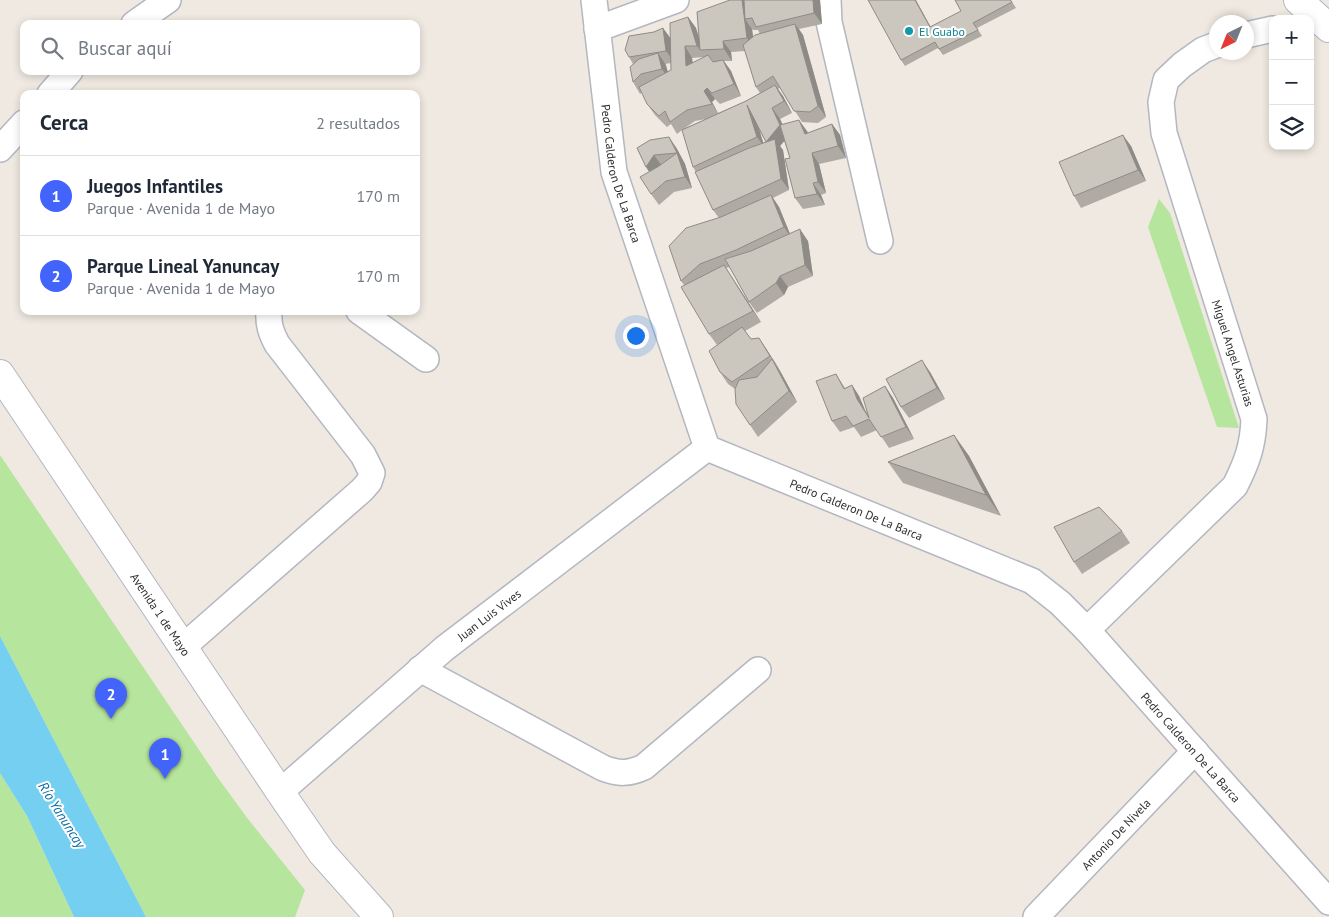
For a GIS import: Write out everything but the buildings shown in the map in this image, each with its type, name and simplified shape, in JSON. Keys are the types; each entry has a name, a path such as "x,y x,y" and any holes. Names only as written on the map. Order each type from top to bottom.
{"main road":[{"path":"1298,0 1319,22"},
{"name":"Avenida 1 de Mayo","path":"0,374 322,853 379,917"},
{"name":"Avenida 1 de Mayo","path":"322,853 352,917"}],"street":[{"path":"140,20 168,0"},
{"name":"Pedro Calderon De La Barca","path":"594,0 614,172 708,448 1032,581 1060,603 1087,630 1329,902"},
{"path":"596,30 676,0"},
{"path":"828,0 829,22 880,241"},
{"path":"1254,33 1269,30"},
{"name":"Miguel Angel Asturias","path":"1087,630 1235,486 1247,462 1253,441 1254,419 1164,133 1161,102 1166,80 1189,60 1209,48"},
{"path":"53,90 67,75"},
{"path":"0,149 20,127"},
{"path":"183,647 362,490 369,482 372,473 363,455 277,344 270,332 269,315"},
{"path":"365,315 426,358"},
{"name":"Juan Luis Vives","path":"280,792 445,648 708,448"},
{"path":"420,669 603,768 624,773 633,772 644,767 758,670"},
{"name":"Antonio De Nivela","path":"1036,917 1195,751"}],"green space":[{"path":"1159,199 1170,213 1239,428 1217,427 1148,227"},
{"path":"0,455 218,778 305,890 295,917 146,917 0,636"},
{"path":"0,773 27,816 74,917 0,917"}],"water":[{"name":"Río Yanuncay","path":"0,636 146,917 74,917 27,816 0,773"}],"place":[{"name":"El Guabo","path":"909,31"},
{"name":"Parque Lineal Yanuncay","path":"111,719"},
{"name":"Juegos Infantiles","path":"165,779"}]}
